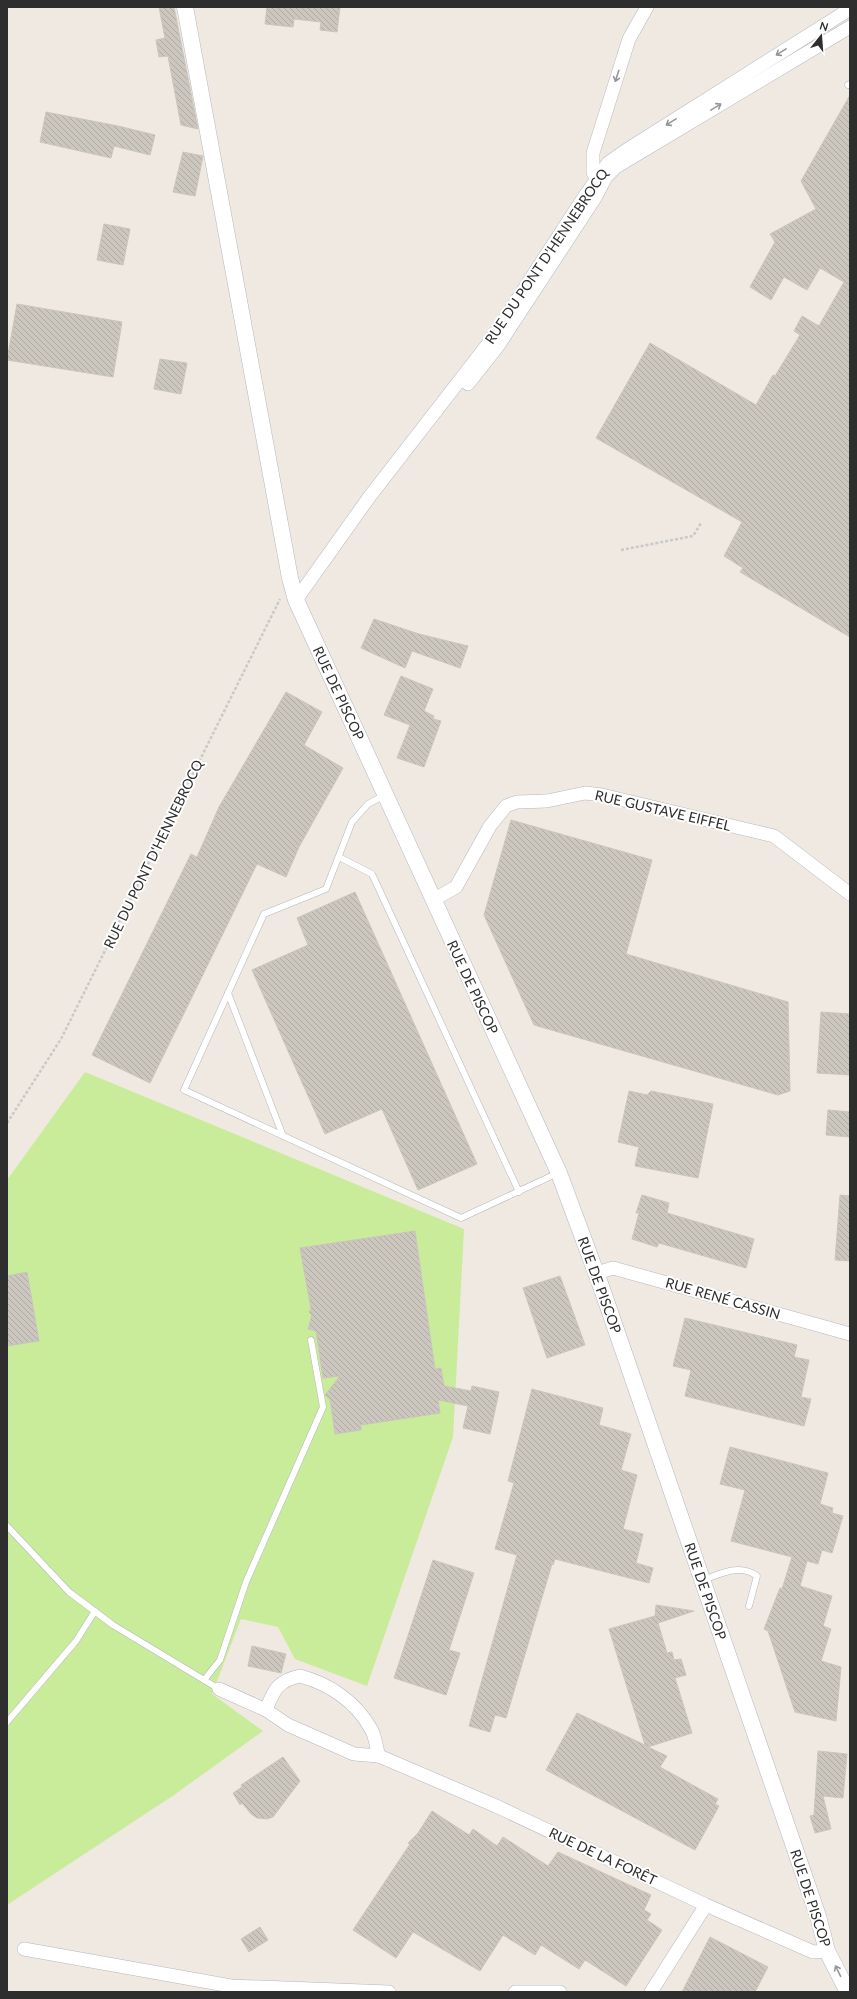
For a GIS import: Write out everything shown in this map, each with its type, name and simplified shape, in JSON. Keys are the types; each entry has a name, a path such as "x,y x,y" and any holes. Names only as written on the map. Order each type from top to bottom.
{"street":[{"name":"RUE DE PISCOP","path":"185,7 290,578 296,600 559,1172 596,1273 703,1580 818,1916 827,1951 848,1992"},
{"path":"597,181 593,172 593,153 629,39 647,7"},
{"name":"RUE DU PONT D'HENNEBROCQ","path":"296,600 355,520 370,496 491,340 582,200 597,181 608,163 850,9"},
{"name":"RUE DU PONT D'HENNEBROCQ","path":"355,520 375,502 498,346 595,198 606,177 616,167 850,26"},
{"name":"RUE GUSTAVE EIFFEL","path":"433,900 456,887 490,826 506,806 517,802 547,801 585,793 602,795 774,836 850,894"},
{"name":"RUE RENÉ CASSIN","path":"596,1273 613,1268 850,1334"},
{"path":"266,1710 272,1694 286,1679 300,1676 314,1680 347,1698 361,1714 372,1730 379,1756"},
{"name":"RUE DE LA FORÊT","path":"219,1689 266,1710 288,1725 354,1754 379,1756 496,1806 706,1906 813,1952 827,1951"},
{"path":"651,1992 706,1906"},
{"path":"24,1949 231,1986 389,1992"},
{"path":"515,1992 560,1992"}],"lane":[{"path":"385,795 368,804 352,822 326,889 264,914 184,1090 461,1218 559,1172"},
{"path":"339,857 372,874 519,1192"},
{"path":"228,993 283,1136"},
{"path":"204,1680 220,1660 246,1582 323,1407 310,1340"},
{"path":"7,1526 69,1592 95,1612 113,1625 219,1689"},
{"path":"703,1580 728,1570 752,1572 757,1576 749,1606"},
{"path":"7,1722 76,1640 95,1612"}],"path":[{"path":"621,550 693,536 701,523"},
{"name":"RUE DU PONT D'HENNEBROCQ","path":"7,1124 61,1039 290,578"}],"green space":[{"path":"85,1072 464,1229 453,1437 367,1686 295,1659 278,1627 241,1619 212,1694 263,1731 174,1795 7,1905 7,1180"}],"building":[{"path":"159,7 174,7 198,129 181,125 168,56 159,57 156,40 165,38"},
{"path":"267,7 340,7 337,32 320,30 321,22 294,19 293,27 265,24"},
{"path":"850,95 850,637 740,572 743,568 724,556 742,522 596,438 650,343 756,405 773,375 775,376 800,335 794,331 802,316 819,326 844,282 820,268 807,290 784,277 771,300 750,287 775,242 770,234 816,209 801,181"},
{"path":"46,112 155,135 150,155 114,146 111,158 40,142"},
{"path":"183,152 203,156 195,196 173,192"},
{"path":"104,224 130,229 123,265 97,260"},
{"path":"17,304 122,322 113,377 7,360"},
{"path":"160,359 187,363 181,394 154,389"},
{"path":"374,619 419,634 468,646 460,668 412,651 405,668 361,648"},
{"path":"401,676 433,689 424,711 434,716 433,719 441,721 424,767 397,758 410,725 384,715"},
{"path":"286,692 322,712 304,745 343,768 299,847 286,877 257,864 150,1083 92,1055 191,854 197,857 219,807"},
{"path":"511,820 652,860 626,954 788,1002 790,1091 778,1095 534,1025 484,915"},
{"path":"355,892 477,1164 418,1190 382,1109 325,1134 252,970 308,945 297,918"},
{"path":"821,1012 850,1014 850,1075 817,1073"},
{"path":"629,1091 647,1095 651,1091 713,1104 698,1178 635,1166 639,1147 618,1142"},
{"path":"828,1110 850,1112 850,1137 826,1135"},
{"path":"642,1195 669,1203 667,1213 754,1239 746,1268 659,1243 657,1247 632,1239 639,1213 636,1213"},
{"path":"840,1195 850,1196 850,1261 835,1260"},
{"path":"415,1231 435,1369 441,1368 444,1386 471,1391 472,1386 499,1392 490,1434 463,1428 468,1406 438,1400 440,1413 361,1425 361,1430 335,1434 330,1399 325,1395 340,1376 323,1378 316,1331 308,1329 312,1315 309,1312 311,1309 300,1248"},
{"path":"27,1272 39,1341 7,1346 7,1276"},
{"path":"560,1276 585,1345 547,1358 523,1288"},
{"path":"685,1318 797,1345 794,1357 809,1360 801,1397 811,1399 804,1426 685,1396 691,1370 673,1366"},
{"path":"532,1389 603,1408 599,1425 631,1434 621,1470 637,1475 623,1529 643,1534 636,1563 653,1568 649,1583 555,1559 553,1565 552,1564 506,1718 495,1715 490,1732 469,1726 517,1555 495,1549 514,1483 508,1481"},
{"path":"730,1447 828,1473 820,1504 833,1508 832,1513 843,1516 832,1553 822,1550 818,1564 807,1561 800,1586 832,1596 823,1626 831,1629 821,1661 841,1667 836,1721 795,1712 768,1631 764,1629 780,1588 782,1589 792,1557 731,1541 745,1490 720,1484"},
{"path":"433,1560 474,1573 449,1650 460,1653 446,1695 394,1678"},
{"path":"656,1605 694,1611 658,1623 667,1653 672,1652 674,1660 681,1659 686,1675 675,1678 692,1733 648,1747 667,1756 660,1767 718,1799 715,1804 719,1806 695,1850 546,1770 577,1713 645,1745 609,1629 655,1616"},
{"path":"252,1646 286,1654 281,1673 248,1666"},
{"path":"818,1751 847,1754 843,1798 823,1796 831,1829 815,1833 810,1816 814,1815"},
{"path":"283,1757 300,1781 273,1817 267,1819 257,1818 251,1814 242,1803 240,1805 233,1793 242,1787 241,1785"},
{"path":"432,1811 469,1835 473,1829 497,1846 503,1837 548,1866 558,1852 651,1895 644,1910 651,1914 647,1920 662,1930 626,1986 585,1960 579,1969 541,1945 535,1955 503,1935 480,1971 413,1932 396,1958 353,1930 410,1844 408,1843 418,1833"},
{"path":"260,1927 268,1940 249,1952 241,1939"},
{"path":"710,1937 768,1967 755,1992 682,1992"}]}
